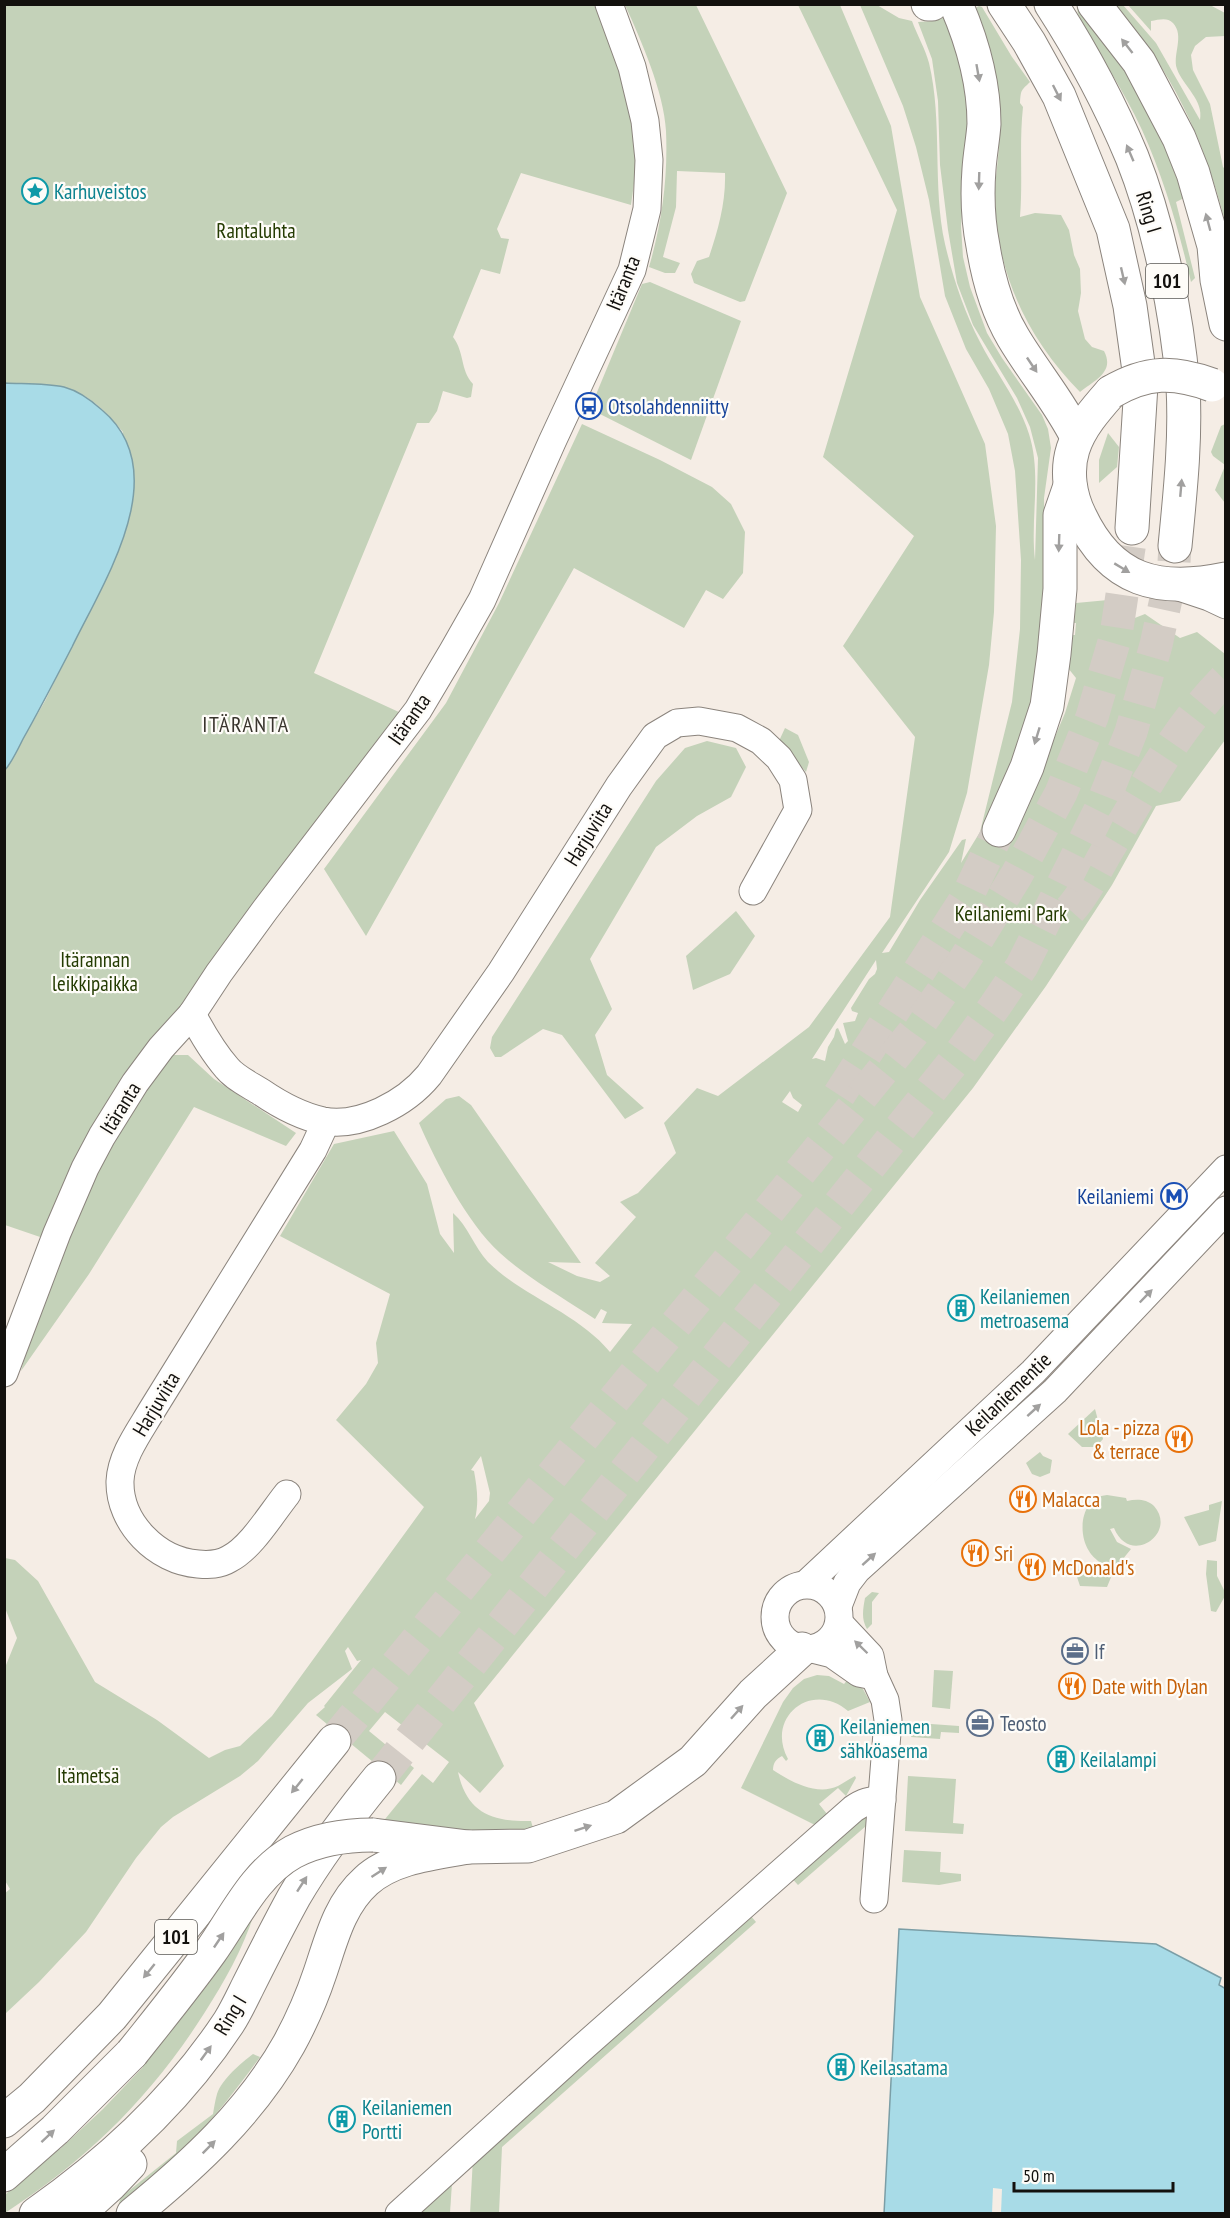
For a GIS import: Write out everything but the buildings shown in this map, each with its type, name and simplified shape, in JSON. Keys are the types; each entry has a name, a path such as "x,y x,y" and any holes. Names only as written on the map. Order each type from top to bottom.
{"main road":[{"path":"956,4 971,43 980,82 984,123 978,205 983,246 993,291 1012,336 1059,404 1077,436"},
{"name":"Ring I","path":"1004,4 1029,42 1059,96 1113,229 1130,306 1141,385 1132,528"},
{"name":"Ring I","path":"1051,4 1107,102 1132,158 1156,232 1171,302 1183,388 1182,470 1175,546"},
{"path":"1095,4 1140,62 1179,138 1193,173 1214,246 1226,324"},
{"path":"1219,389 1182,376 1150,376 1131,380 1111,392 1092,414 1077,436 1069,467 1073,500 1095,545 1106,556 1130,573 1160,584 1174,586 1226,579"},
{"path":"999,830 1027,767 1047,706 1060,589 1060,515 1070,486"},
{"path":"4,2175 55,2130 132,2053 173,2003 252,1890 271,1868 292,1852 344,1835 373,1835 468,1847 528,1846 616,1817 693,1761 753,1694 807,1649"},
{"name":"101","path":"4,2121 32,2098 112,2016 334,1741"},
{"name":"Ring I","path":"36,2214 94,2169 170,2100 230,2021 295,1896 337,1830 379,1778"},
{"path":"133,2214 210,2147 267,2078 289,2043 301,2018 320,1974 334,1930 348,1903 366,1881 387,1866 428,1854 468,1847"},
{"path":"78,2214 111,2184 146,2146 170,2100"}],"street":[{"name":"Itäranta","path":"4,1373 57,1233 98,1144 135,1083 161,1048 192,1014 258,919 418,710 453,651 482,600 632,270 647,209 649,160 645,121 632,67 609,4"},
{"path":"1174,586 1226,605"},
{"name":"Harjuviita","path":"192,1014 205,1038 228,1070 279,1104 307,1117 326,1122 343,1121 381,1112 418,1089 449,1049 501,972 619,786 655,736 677,723 699,721 737,728 761,741 779,758 792,780 798,810 753,891"},
{"name":"Harjuviita","path":"286,1494 250,1541 232,1558 210,1565 190,1563 160,1552 135,1527 123,1502 122,1468 152,1410 313,1150 326,1122"},
{"name":"Keilaniementie","path":"806,1584 1033,1372 1226,1168"},
{"name":"Keilaniementie","path":"838,1615 847,1583 857,1570 1055,1391 1226,1210"},
{"path":"874,1676 859,1673 832,1654 784,1641 778,1633 774,1614 780,1597 788,1590 806,1584 824,1589 831,1595 838,1615 870,1656 874,1676 885,1700 888,1720 874,1899"},
{"path":"807,1649 829,1641 838,1615"},
{"path":"399,2214 582,2048 853,1809 871,1800 882,1800"}],"green space":[{"name":"Rantaluhta","path":"5,5 594,5 611,43 624,82 633,122 636,164 631,205 521,173 497,229 501,238 509,239 500,274 481,269 453,337 466,373 473,384 471,397 467,398 443,391 437,411 429,423 417,423 314,673 401,713 147,1050 43,1238 5,1225 5,770 45,701 117,555 123,432 98,405 80,394 55,388 5,383"},
{"path":"625,5 696,5 787,193 745,301 740,302 694,283 691,274 697,261 709,257 721,216 725,173 677,171 676,207 663,257 680,263 675,273 665,273 649,267 663,200 666,131 656,83"},
{"path":"798,5 840,5 891,126 920,297 985,444 996,526 994,612 989,665 967,793 949,852 882,953 889,952 920,900 962,840 966,839 961,863 980,832 1012,702 1020,629 1021,560 1015,471 1008,434 989,389 966,349 945,296 929,200 916,147 903,106 860,5 877,5 899,18 912,21 929,63 936,108 939,199 945,244 955,282 969,318 1019,410 1029,434 1035,465 1035,560 1038,458 1030,427 1017,398 973,325 957,283 940,165 938,101 932,59 918,22 933,21 928,5 942,5 960,48 968,110 961,226 963,257 970,287 987,333 1042,415 1048,429 1051,448 1044,498 1045,616 1012,839 1065,713 1076,678 1068,668 1072,635 1075,635 1076,603 1108,600 1127,621 1145,614 1180,638 1197,632 1225,654 1225,740 1180,801 1156,806 1112,885 1046,986 973,1088 474,1703 504,1766 480,1793 458,1772 462,1786 475,1806 483,1812 504,1820 531,1821 533,1828 438,1830 381,1824 422,1774 433,1783 449,1762 385,1712 369,1731 414,1768 401,1785 316,1715 325,1707 361,1660 357,1661 348,1647 345,1651 352,1669 308,1703 258,1761 240,1776 173,1817 161,1827 136,1858 86,1932 5,2014 4,1894 10,1889 4,1879 4,1670 17,1638 5,1608 5,1558 15,1560 38,1581 95,1682 157,1720 209,1758 240,1746 272,1716 424,1507 336,1420 366,1384 378,1363 376,1343 390,1294 280,1236 334,1144 394,1131 427,1184 440,1234 454,1253 453,1213 488,1262 517,1285 582,1326 610,1352 632,1324 602,1323 607,1312 601,1309 595,1319 534,1279 500,1253 476,1226 465,1209 444,1174 419,1123 446,1099 459,1096 471,1105 581,1263 548,1262 577,1276 600,1282 610,1276 595,1263 636,1217 620,1202 638,1193 676,1153 664,1123 697,1088 718,1096 809,1027 890,917 915,737 843,646 914,536 823,457 897,210","holes":["876,960 875,974 869,979 851,1008 852,1011 858,1013 855,1021 843,1023 848,1041 845,1044 838,1028 828,1047 825,1061 812,1059","790,1091 793,1098 802,1105 798,1112 782,1102","481,1456 490,1493 489,1501 475,1519 477,1489 474,1471 471,1470"]},
{"path":"1114,5 1123,5 1156,43 1200,120 1199,106 1177,69 1178,34 1173,23 1166,19 1151,21 1151,31 1128,5 1210,5 1225,13 1225,36 1206,37 1195,46 1191,55 1193,70 1210,104 1225,169 1225,221 1207,162 1183,106 1169,79 1152,54"},
{"path":"979,6 982,7 1030,82 1022,91 1020,103 1023,107 1020,217 1035,213 1061,215 1069,230 1074,255 1080,269 1081,293 1078,311 1085,339 1092,347 1104,351 1107,358 1107,365 1102,375 1080,392 1045,350 1031,328 1009,280 1002,254 995,200 998,131 972,10"},
{"path":"1079,7 1142,94 1159,131 1184,198 1176,202 1195,278 1191,282 1170,205 1150,148 1127,100 1078,14 1077,8"},
{"path":"650,282 741,321 691,460 590,409 642,284"},
{"path":"582,424 712,487 731,504 745,532 743,573 723,599 706,590 684,628 574,568 366,936 324,869 446,703 499,603"},
{"path":"1225,424 1225,465 1211,452 1221,426"},
{"path":"1108,433 1119,447 1117,467 1099,483 1099,460"},
{"path":"1225,466 1225,503 1215,490"},
{"path":"785,728 798,735 809,762 806,772 779,741"},
{"path":"707,741 736,748 746,767 731,797 697,816 656,847 590,959 612,1009 595,1035 607,1075 644,1108 625,1119 562,1035 543,1029 501,1057 495,1057 490,1048 492,1037 656,781 685,748"},
{"path":"736,911 755,936 730,974 693,990 686,956"},
{"path":"173,1055 188,1055 214,1079 296,1133 286,1146 194,1107 89,1274 21,1371 52,1274 80,1209 111,1148 138,1102 154,1077"},
{"path":"1095,1409 1103,1439 1096,1447 1082,1447 1068,1434"},
{"path":"1040,1452 1052,1460 1050,1473 1040,1477 1032,1474 1026,1463"},
{"path":"1107,1495 1126,1498 1127,1501 1148,1502 1154,1506 1160,1516 1160,1526 1156,1535 1149,1542 1140,1545 1130,1545 1121,1539 1114,1528 1110,1529 1117,1542 1131,1549 1114,1570 1107,1587 1080,1586 1075,1571 1099,1562 1085,1544 1084,1517 1092,1502 1098,1497"},
{"path":"1222,1501 1216,1541 1199,1546 1184,1517 1209,1510 1209,1505"},
{"path":"1207,1560 1217,1561 1217,1576 1225,1592 1216,1612 1211,1611 1206,1574"},
{"path":"872,1592 879,1593 872,1602 872,1624 867,1629 863,1618 865,1598"},
{"path":"934,1670 953,1671 950,1709 932,1707"},
{"path":"817,1675 829,1676 844,1684 850,1677 863,1689 870,1702 848,1711 834,1702 807,1701 787,1717 782,1744 788,1759 786,1761 782,1756 778,1758 773,1770 796,1783 822,1789 830,1789 855,1776 856,1778 846,1796 838,1788 819,1804 831,1819 819,1827 741,1788 783,1702 793,1688 804,1679"},
{"path":"917,1723 959,1726 959,1733 941,1732 940,1739 911,1737 911,1725"},
{"path":"908,1776 956,1779 953,1823 964,1824 963,1834 905,1831"},
{"path":"864,1807 868,1818 866,1826 798,1885 788,1874"},
{"path":"904,1850 941,1852 940,1872 961,1874 961,1881 939,1885 902,1882"},
{"path":"254,1914 239,1952 219,1989 185,2043 163,2071 116,2124 91,2148 64,2171 5,2213 5,2195 56,2147 60,2149 143,2067 143,2063"},
{"path":"750,1915 756,1922 502,2147 499,2213 470,2214 473,2157"},
{"path":"253,2054 260,2057 212,2119 158,2175 117,2209 121,2197 176,2153 177,2141 213,2114 219,2088 227,2077"},
{"path":"452,2183 450,2213 407,2214"}],"water":[{"path":"5,383 64,387 80,393 98,406 123,435 133,464 133,495 127,527 101,591 42,705 5,770"},
{"path":"899,1929 1156,1944 1221,1978 1219,1985 1226,1989 1225,2213 884,2214"}],"pier":[{"path":"993,2188 1002,2189 1001,2213 992,2213"}],"tunnel":[{"path":"334,1741 913,1033 962,964 1016,876 1061,793 1092,717 1116,635 1132,528"},
{"path":"379,1778 959,1055 1022,966 1100,810 1131,732 1156,645 1174,562 1175,546"},
{"path":"1070,910 1087,886 1177,737 1226,678"},
{"path":"839,1095 967,897 999,830"}],"place":[{"name":"Karhuveistos","path":"35,191"},
{"name":"Otsolahdenniitty","path":"589,406"},
{"name":"Keilaniemi","path":"1174,1196"},
{"name":"Keilaniemen metroasema","path":"961,1308"},
{"name":"Lola - pizza & terrace","path":"1179,1439"},
{"name":"Malacca","path":"1023,1499"},
{"name":"Sri","path":"975,1553"},
{"name":"McDonald's","path":"1032,1567"},
{"name":"If","path":"1075,1651"},
{"name":"Date with Dylan","path":"1072,1686"},
{"name":"Teosto","path":"980,1723"},
{"name":"Keilaniemen sähköasema","path":"820,1738"},
{"name":"Keilalampi","path":"1061,1759"},
{"name":"Keilasatama","path":"841,2067"},
{"name":"Keilaniemen Portti","path":"342,2119"}],"district":[{"name":"ITÄRANTA","path":"246,724"}],"park label":[{"name":"Keilaniemi Park","path":"1011,913"},
{"name":"Itärannan leikkipaikka","path":"95,971"},
{"name":"Itämetsä","path":"88,1775"}]}
